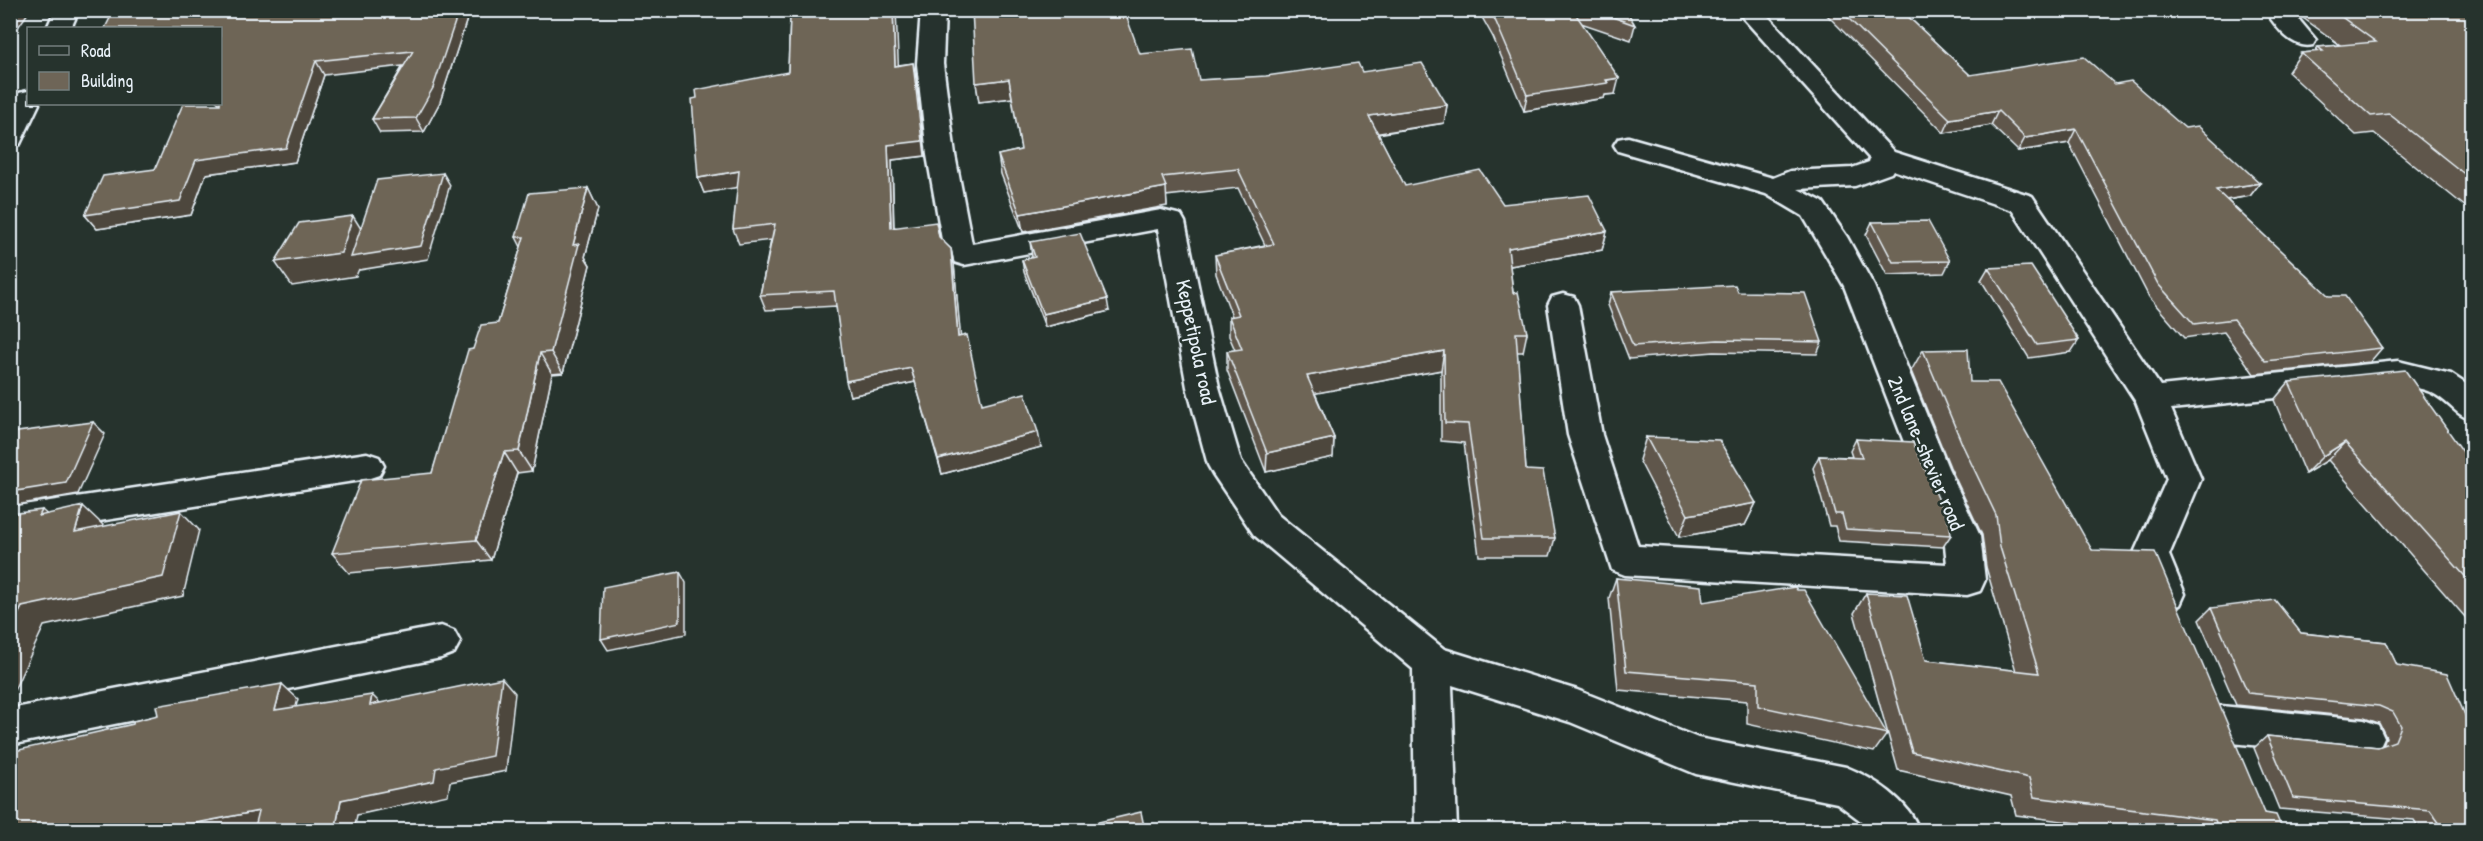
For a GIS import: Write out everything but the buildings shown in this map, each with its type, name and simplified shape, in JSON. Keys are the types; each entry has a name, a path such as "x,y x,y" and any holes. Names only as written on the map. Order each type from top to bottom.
{"street":[{"path":"59,27 67,10"},
{"name":"Keppetipola road","path":"933,10 930,64 941,155 959,252 964,255 1161,219 1171,222 1203,387 1225,465 1266,525 1432,662"},
{"path":"1748,10 1884,158 2022,203 2151,399 2184,478 2151,555 2177,618"},
{"path":"2277,10 2304,40"},
{"path":"10,83 27,81"},
{"path":"10,138 27,101"},
{"path":"1628,145 1776,188 1790,180 1855,177 1881,167 1884,158"},
{"name":"2nd lane-shevier road","path":"1563,305 1585,435 1625,560 1966,580 1962,536 1930,468 1859,286 1832,237 1813,209 1776,188"},
{"path":"2151,399 2398,373 2434,378 2460,394 2472,408"},
{"path":"10,521 367,466"},
{"path":"10,727 441,642"},
{"path":"1436,831 1432,662 1577,707 1696,756 1846,786 1876,807 1898,831"},
{"path":"2221,724 2364,738"}]}
